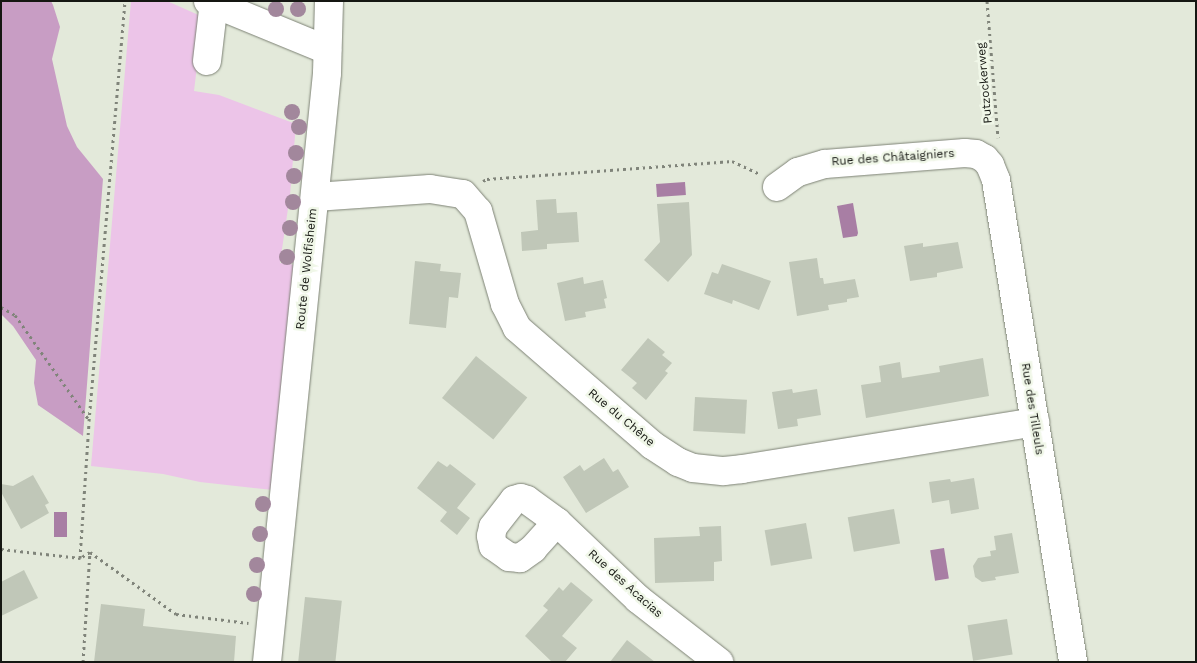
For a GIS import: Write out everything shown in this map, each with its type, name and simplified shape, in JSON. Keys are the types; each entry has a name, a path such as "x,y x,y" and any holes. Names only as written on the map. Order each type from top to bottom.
{"street":[{"name":"Route de Wolfisheim","path":"267,662 315,197 328,50 330,1"},
{"path":"207,61 212,2 328,50"},
{"name":"Rue des Châtaigniers","path":"777,187 798,172 825,164 964,153 985,159"},
{"name":"Rue des Tilleuls","path":"985,159 996,180 1073,662"},
{"path":"315,197 430,189 463,194"},
{"name":"Rue du Chêne","path":"463,194 478,211 507,309 517,328 652,445 678,462 701,469 742,469 1034,422"},
{"name":"Rue des Acacias","path":"557,522 638,599 719,662"}],"path":[{"path":"80,558 89,421 125,1"},
{"name":"Putzockerweg","path":"985,159 999,139 987,1"},
{"path":"463,194 487,179 732,161 755,170 777,187"},
{"path":"1,308 15,315 89,421"},
{"path":"1,549 80,558 90,552"},
{"path":"90,552 176,614 271,626"},
{"path":"83,662 90,552"}],"shaded area":[{"path":"1,1 51,1 60,27 52,59 67,126 77,147 103,179 83,436 38,405 34,383 36,360 13,326 1,314"},
{"path":"131,1 167,1 203,17 194,91 219,95 296,124 290,195 280,263 297,265 273,490 200,482 163,474 91,466"},
{"path":"685,182 686,195 657,197 656,184"},
{"path":"853,203 858,233 857,236 843,238 837,206"},
{"path":"54,512 67,512 67,537 54,537"},
{"path":"944,548 949,579 935,581 930,550"}],"building":[{"path":"556,199 557,213 577,212 579,242 547,244 547,249 522,251 521,232 538,230 536,200"},
{"path":"689,202 692,255 668,282 644,260 660,242 657,204"},
{"path":"958,242 963,268 937,273 937,277 910,281 904,246 923,243 923,247"},
{"path":"817,258 820,278 823,278 824,284 855,279 859,297 847,299 847,302 828,305 829,310 797,316 789,262"},
{"path":"415,261 441,264 440,271 461,273 458,298 449,297 446,328 409,324"},
{"path":"722,264 771,281 759,310 733,300 732,304 704,294 712,272 718,274"},
{"path":"583,277 584,284 603,280 607,298 604,299 606,308 585,312 586,317 565,321 557,283"},
{"path":"648,338 665,352 662,355 672,363 665,371 668,373 646,400 632,388 637,383 621,370"},
{"path":"476,356 527,398 493,440 442,398"},
{"path":"983,358 989,396 866,418 861,385 881,382 879,366 900,362 902,378 940,372 939,366"},
{"path":"792,389 793,393 817,389 821,415 797,419 798,426 778,429 772,392"},
{"path":"695,397 747,400 745,434 693,431"},
{"path":"604,458 613,472 618,469 629,487 586,513 563,477 580,465 584,471"},
{"path":"438,461 447,467 450,464 476,484 457,508 470,518 457,535 440,521 447,512 417,488"},
{"path":"33,475 49,503 45,505 49,513 21,529 1,492 1,484 13,486"},
{"path":"974,478 979,509 951,514 949,500 932,503 929,482 950,479 951,482"},
{"path":"894,509 900,543 854,552 848,517"},
{"path":"806,523 812,558 771,566 765,530"},
{"path":"721,526 722,561 714,562 714,581 655,583 654,538 700,536 699,527"},
{"path":"1012,533 1019,573 995,577 996,580 982,582 975,577 973,566 978,558 991,556 990,551 996,550 994,536"},
{"path":"24,570 38,598 1,616 1,582"},
{"path":"571,582 593,600 562,636 577,648 565,662 552,662 525,636 548,610 543,606 559,587 563,591"},
{"path":"305,597 342,601 335,662 298,662"},
{"path":"101,604 145,609 143,626 236,636 234,662 94,662"},
{"path":"1007,619 1013,655 973,661 967,625"},
{"path":"627,640 655,662 610,662"}]}
